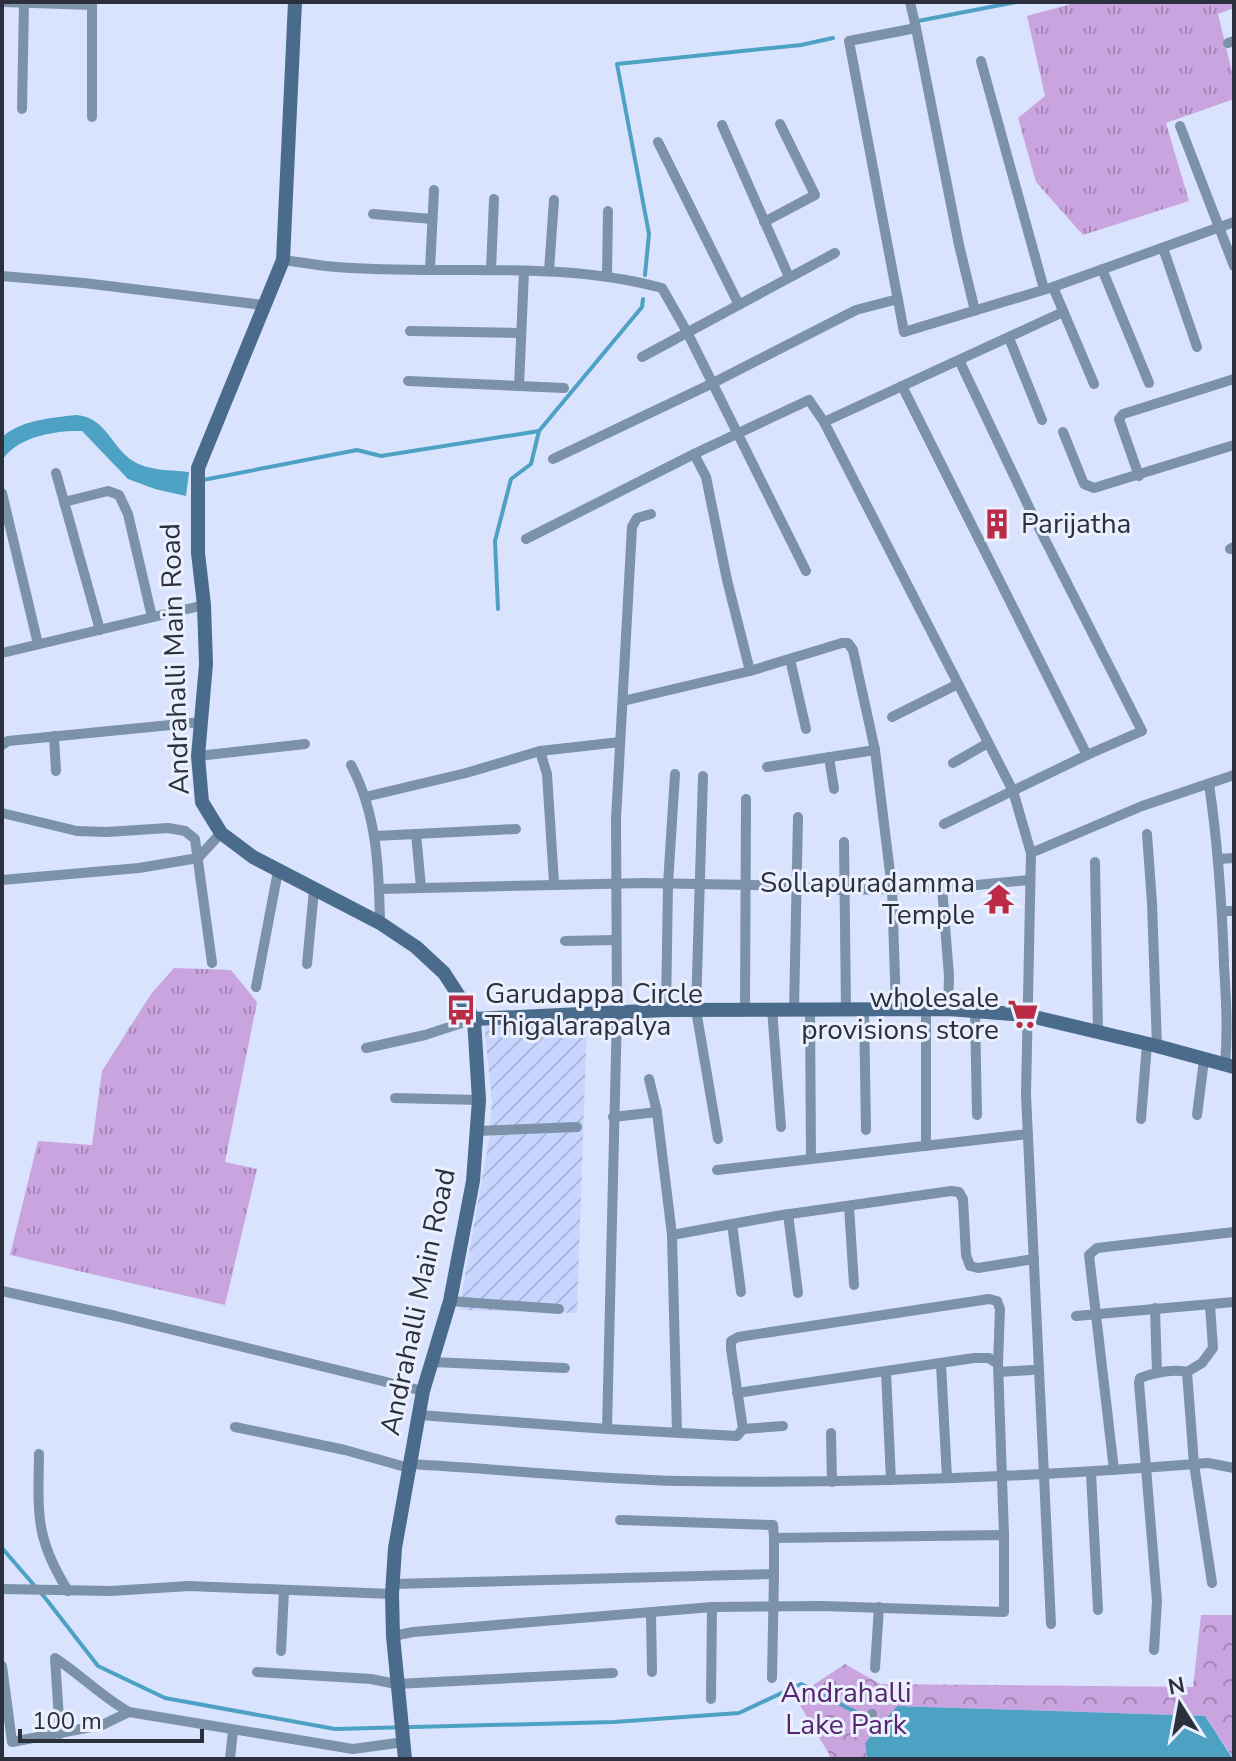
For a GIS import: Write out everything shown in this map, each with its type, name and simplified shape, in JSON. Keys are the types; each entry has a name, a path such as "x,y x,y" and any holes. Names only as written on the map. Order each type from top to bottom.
{"main road":[{"name":"Andrahalli Main Road","path":"295,2 283,260 198,468 198,553 206,664 198,756 202,802 221,833 253,857 380,923 416,947 444,973 474,1019 479,1100 473,1181 450,1301 423,1391 395,1548 393,1636 405,1759"},
{"path":"474,1019 666,1010 948,1009 1026,1015 1230,1066"}],"street":[{"path":"4,2 92,5 92,117"},
{"path":"910,2 975,311"},
{"path":"22,109 24,3"},
{"path":"916,28 849,41 904,332 1048,288 1234,222"},
{"path":"981,61 1048,288 1063,312 1094,384"},
{"path":"764,222 815,195 780,124"},
{"path":"722,125 789,277"},
{"path":"1180,126 1234,266"},
{"path":"658,142 738,303"},
{"path":"430,269 434,190"},
{"path":"491,270 494,199"},
{"path":"549,271 554,200"},
{"path":"607,276 608,211"},
{"path":"373,214 432,219"},
{"path":"1163,248 1197,347"},
{"path":"642,357 835,253"},
{"path":"283,260 338,267 549,271 607,276 662,288 806,571"},
{"path":"1102,269 1149,383"},
{"path":"519,386 524,271"},
{"path":"2,276 263,305"},
{"path":"553,459 711,384 856,310 898,299"},
{"path":"824,422 1063,312"},
{"path":"410,331 521,333"},
{"path":"1009,338 1042,420"},
{"path":"944,824 1142,731 1035,520 959,360"},
{"path":"1139,476 1119,419 1123,414 1234,379"},
{"path":"408,381 564,388"},
{"path":"902,386 1087,755"},
{"path":"526,539 809,400 824,422 1013,791 1031,853 1026,1015 1028,1134 1051,1624"},
{"path":"1063,432 1084,484 1094,488 1234,445"},
{"path":"694,454 706,477 750,671"},
{"path":"56,473 100,630"},
{"path":"64,502 108,491 119,495 128,514 152,617"},
{"path":"2,493 38,644"},
{"path":"607,1429 620,742 632,527 637,518 651,514"},
{"path":"2,653 204,605"},
{"path":"623,701 750,671 848,643 853,650 875,750 892,889 896,1008"},
{"path":"790,659 806,729"},
{"path":"892,717 958,684"},
{"path":"2,745 8,741 201,722"},
{"path":"54,736 56,771"},
{"path":"365,797 540,751 620,742"},
{"path":"953,763 988,743"},
{"path":"198,756 305,744"},
{"path":"767,767 875,750"},
{"path":"540,751 547,774 554,883"},
{"path":"829,757 834,789"},
{"path":"351,765 365,797 375,836 380,923"},
{"path":"666,1010 668,884 675,774"},
{"path":"1031,853 1142,806 1234,775"},
{"path":"703,776 696,1010 718,1139"},
{"path":"1209,784 1229,971 1230,1066"},
{"path":"745,1009 746,799"},
{"path":"2,813 77,831 168,828 185,831 195,839 212,963"},
{"path":"794,1010 798,817"},
{"path":"375,836 516,829"},
{"path":"2,880 139,868 198,858 221,833"},
{"path":"416,834 421,887"},
{"path":"1141,1119 1152,1045 1152,903 1147,834"},
{"path":"844,842 847,890 846,1009"},
{"path":"1218,859 1234,858"},
{"path":"1095,862 1098,1033"},
{"path":"256,987 278,871"},
{"path":"379,889 615,883 798,886 847,890 977,887 1029,880"},
{"path":"942,887 949,976 948,1009"},
{"path":"307,964 314,890"},
{"path":"1222,911 1234,911"},
{"path":"565,941 615,940"},
{"path":"772,1009 781,1127"},
{"path":"810,1009 811,1159"},
{"path":"864,1009 866,1130"},
{"path":"926,1009 926,1146"},
{"path":"975,1011 977,1115"},
{"path":"366,1048 425,1035 474,1019"},
{"path":"1197,1115 1204,1060"},
{"path":"649,1079 657,1112 672,1235 677,1432"},
{"path":"395,1098 479,1100"},
{"path":"613,1117 657,1112"},
{"path":"476,1131 577,1127"},
{"path":"717,1170 1028,1134"},
{"path":"672,1235 788,1214 951,1191 959,1192 963,1199 966,1255 970,1266 978,1268 1034,1259"},
{"path":"849,1206 854,1285"},
{"path":"788,1214 798,1293"},
{"path":"732,1224 741,1292"},
{"path":"1114,1470 1089,1255 1097,1248 1234,1232"},
{"path":"2,1291 423,1391"},
{"path":"393,1636 712,1607 879,1607 1004,1612 998,1368 1000,1309 997,1301 989,1299 738,1337 731,1341 731,1349 743,1429"},
{"path":"450,1301 559,1309"},
{"path":"1076,1316 1234,1302"},
{"path":"1154,1650 1157,1601 1139,1383 1140,1378 1157,1373 1187,1372 1202,1363 1213,1348 1210,1305"},
{"path":"1155,1308 1157,1373"},
{"path":"737,1393 974,1358 989,1358 998,1368 1032,1370"},
{"path":"432,1362 565,1368"},
{"path":"941,1364 947,1478"},
{"path":"886,1372 891,1480"},
{"path":"1187,1372 1194,1464 1212,1583"},
{"path":"419,1415 737,1436 743,1429 783,1426"},
{"path":"235,1427 410,1466 678,1481 832,1482 1046,1476 1208,1463 1234,1468"},
{"path":"831,1433 832,1482"},
{"path":"39,1454 41,1534 47,1554 68,1591"},
{"path":"1091,1473 1098,1610"},
{"path":"620,1520 773,1525 772,1678"},
{"path":"774,1538 1004,1535"},
{"path":"2,1589 68,1591 189,1586 284,1590 392,1589 774,1574"},
{"path":"281,1651 284,1590"},
{"path":"711,1699 712,1607"},
{"path":"875,1668 879,1607"},
{"path":"651,1612 652,1672"},
{"path":"60,1734 55,1658 109,1702 129,1712 353,1749 402,1732"},
{"path":"2,1666 12,1742 102,1725 129,1712"},
{"path":"257,1672 371,1679 396,1684 613,1673"},
{"path":"230,1759 233,1731"}],"shaded area":[{"path":"76,415 94,421 133,461 160,470 189,472 186,496 128,479 82,431 60,432 26,441 16,446 2,461 2,437 10,431 37,421"},
{"path":"587,1021 577,1313 459,1310 489,1139 492,1102 484,1025"},
{"path":"897,1706 1205,1716 1233,1759 867,1759 865,1743"}],"green space":[{"path":"1078,2 1234,2 1234,8 1218,14 1234,80 1234,99 1166,123 1189,201 1083,235 1036,182 1018,118 1045,96 1027,16"},
{"path":"174,968 231,970 257,1002 225,1162 257,1169 225,1305 10,1255 38,1141 92,1145 102,1071 151,994"},
{"name":"Andrahalli Lake Park","path":"1201,1615 1234,1615 1234,1759 1205,1716 897,1706 865,1743 867,1759 830,1759 795,1697 845,1664 880,1684 1193,1687"}],"waterway":[{"path":"918,21 1016,2"},
{"path":"645,275 649,234 617,64 801,45 833,38"},
{"path":"498,609 495,541 511,479 531,464 539,431 642,307 643,299"},
{"path":"203,480 357,450 381,456 539,431"},
{"path":"2,1548 98,1666 165,1698 335,1729 614,1722 739,1713 801,1684 883,1726"}],"place":[{"name":"Parijatha","path":"997,524"},
{"name":"Sollapuradamma Temple","path":"999,899"},
{"name":"Garudappa Circle Thigalarapalya","path":"461,1010"},
{"name":"wholesale provisions store","path":"1023,1014"}]}
